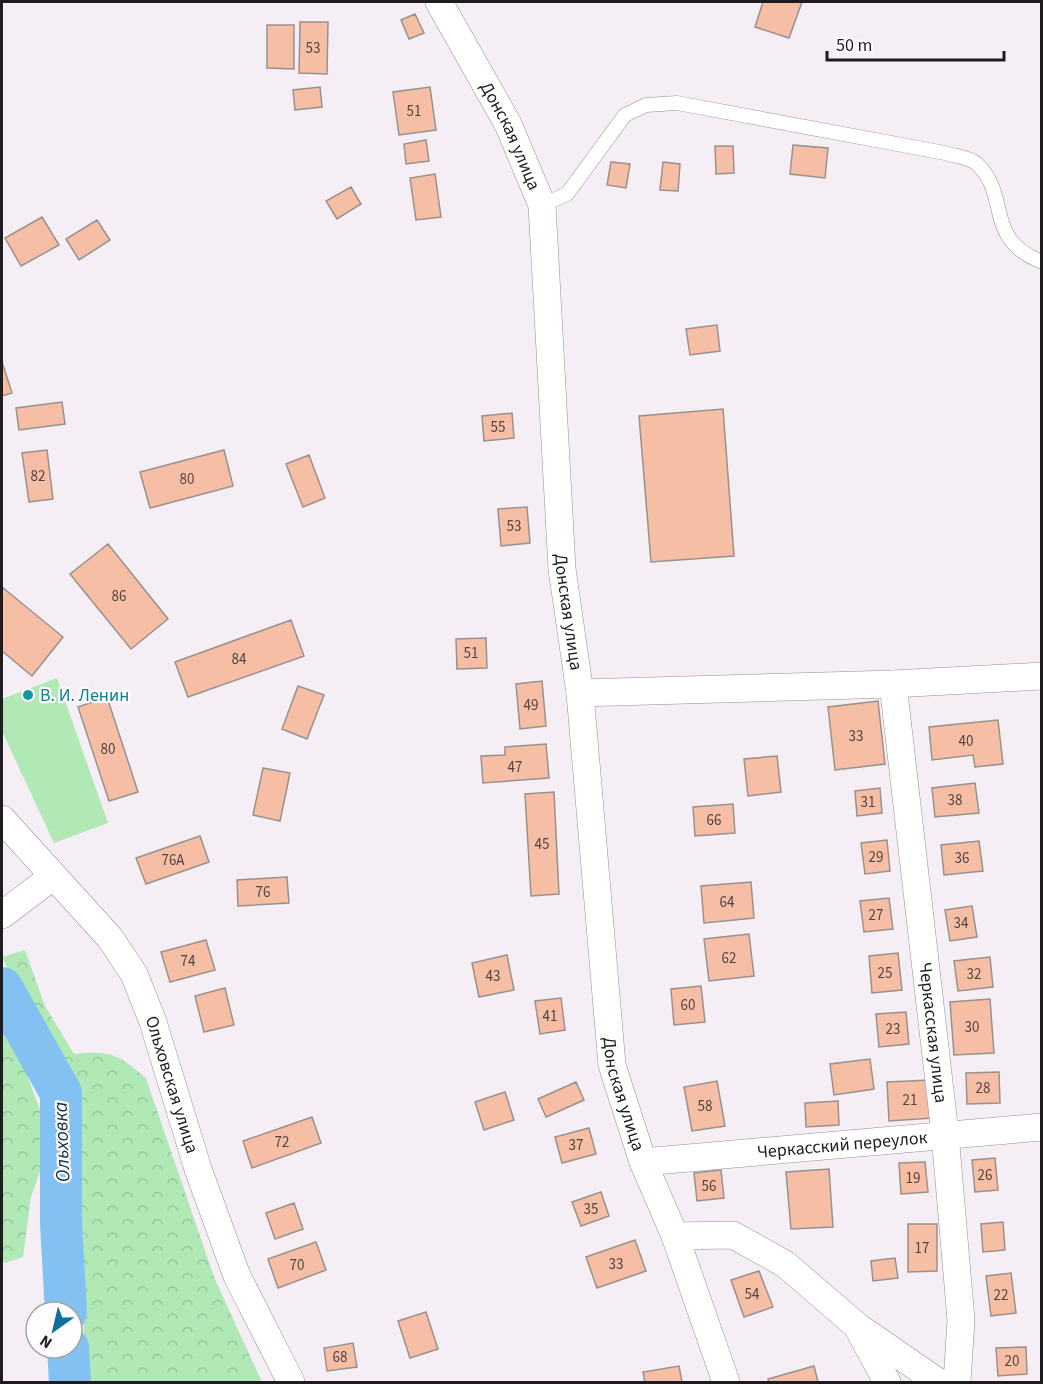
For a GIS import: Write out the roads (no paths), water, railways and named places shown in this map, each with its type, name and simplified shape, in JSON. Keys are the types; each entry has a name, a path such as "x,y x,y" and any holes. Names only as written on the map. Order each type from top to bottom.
{"street":[{"name":"Донская улица","path":"439,2 508,124 542,205 562,569 580,693 612,1065 644,1162 675,1236 726,1383"},
{"path":"580,693 893,684 1041,676"},
{"name":"Черкасская улица","path":"893,684 945,1134 961,1320 957,1383"},
{"name":"Ольховская улица","path":"2,819 52,877 110,938 134,974 153,1022 198,1169 237,1276 291,1383"},
{"path":"2,915 52,877"},
{"name":"Черкасский переулок","path":"644,1162 1041,1127"},
{"path":"675,1236 733,1235 785,1264 857,1326 938,1383"},
{"path":"857,1326 886,1383"}],"lane":[{"path":"542,205 567,194 625,115 646,105 677,104 945,153 975,162 989,180 1005,235 1021,254 1041,262"}],"waterway":[{"name":"Ольховка","path":"2,988 61,1093 61,1223 65,1300"},
{"name":"Ольховка","path":"69,1360 70,1382"}],"place":[{"name":"В. И. Ленин","path":"28,695"}]}
